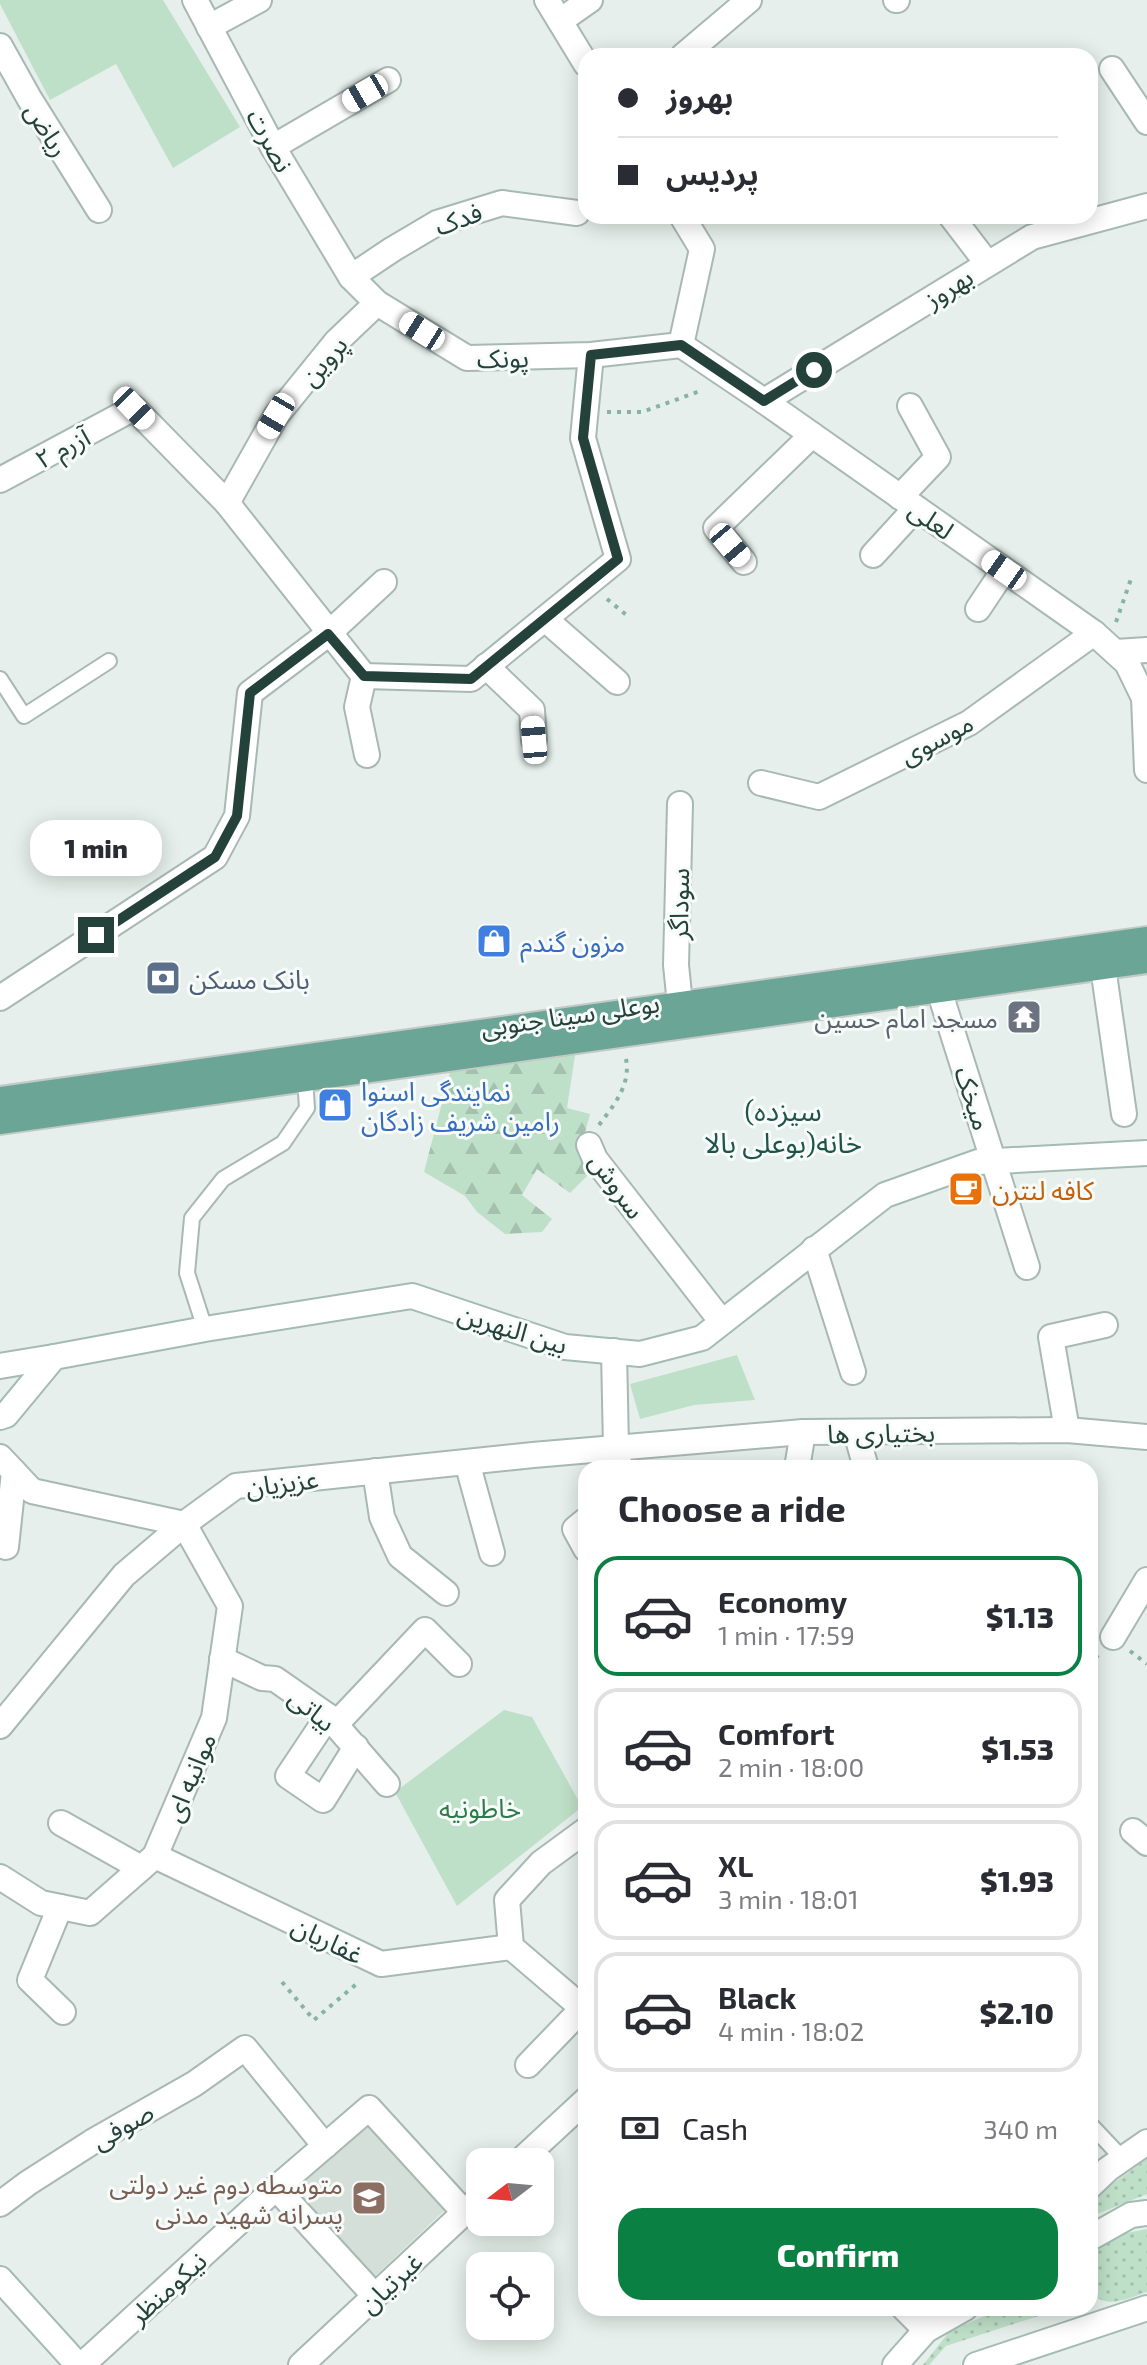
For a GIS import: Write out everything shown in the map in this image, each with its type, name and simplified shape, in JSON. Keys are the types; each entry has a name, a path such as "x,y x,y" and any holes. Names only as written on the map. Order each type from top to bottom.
{"main road":[{"name":"بوعلی سینا جنوبی","path":"0,1099 1147,939"},
{"name":"بوعلی سینا جنوبی","path":"0,1122 1147,961"}],"street":[{"name":"نصرت","path":"195,0 273,147 351,277"},
{"path":"209,27 259,0"},
{"path":"547,0 578,51"},
{"path":"560,21 590,0"},
{"path":"692,48 749,0"},
{"name":"ریاض","path":"0,46 99,210"},
{"path":"1112,69 1147,122"},
{"path":"273,147 388,80"},
{"name":"فدک","path":"351,277 437,223 502,203 577,213"},
{"name":"بهروز","path":"1098,219 1147,206"},
{"path":"681,345 702,249 687,224"},
{"path":"957,224 987,263"},
{"name":"بهروز","path":"764,401 1032,237 1080,224"},
{"name":"پونک","path":"351,277 377,303 467,358 591,355 681,345"},
{"name":"پروین","path":"227,503 276,416 336,342 377,303"},
{"name":"لعلی","path":"681,345 1004,570 1106,644 1127,663 1144,698 1147,770"},
{"path":"227,503 364,676 471,679 618,559 583,438 591,355"},
{"path":"873,555 938,457 910,406"},
{"name":"آزرم ۲","path":"0,480 134,408 227,503"},
{"path":"744,562 716,528 812,435"},
{"path":"978,609 1004,570"},
{"path":"0,998 215,857 237,816 250,693 328,634 384,582"},
{"path":"545,619 617,682"},
{"path":"1106,644 1147,650"},
{"name":"موسوی","path":"761,783 819,797 969,723 1106,644"},
{"path":"486,666 532,710 534,740"},
{"path":"364,676 357,707 367,755"},
{"name":"سوداگر","path":"680,804 676,965 680,1004"},
{"path":"1103,967 1124,1114"},
{"name":"میخک","path":"939,990 1027,1267"},
{"name":"سروش","path":"589,1145 595,1159 722,1322"},
{"name":"بین النهرین","path":"0,1366 412,1296 565,1347 640,1354 702,1338 885,1195 978,1162 1147,1153"},
{"path":"814,1249 853,1372"},
{"path":"1067,1430 1051,1337 1105,1325"},
{"path":"614,1351 618,1458"},
{"path":"0,1417 6,1415 54,1357"},
{"name":"بختیاری ها","path":"618,1458 803,1432 1067,1430 1147,1437"},
{"path":"798,1460 803,1432"},
{"path":"856,1432 864,1460"},
{"name":"عزیزیان","path":"0,1726 124,1575 184,1524 236,1486 467,1462 618,1458"},
{"path":"467,1462 492,1553"},
{"path":"7,1464 32,1491 184,1524"},
{"path":"6,1547 7,1464"},
{"path":"375,1471 382,1517 400,1556 446,1593"},
{"name":"موانیه ای","path":"0,1877 41,1903 90,1913 148,1862 214,1718 230,1606 184,1524"},
{"path":"1113,1637 1147,1580"},
{"path":"356,1747 323,1800 288,1776 332,1720 425,1630 459,1664"},
{"name":"بیاتی","path":"222,1659 262,1678 275,1679 332,1720 387,1784"},
{"name":"غفاریان","path":"61,1823 381,1964 511,1947"},
{"path":"578,1836 541,1863 507,1900 511,1947 578,2005"},
{"path":"60,1907 30,1980 63,2012"},
{"path":"528,2065 578,2016"},
{"name":"صوفی","path":"0,2204 79,2150 194,2084 245,2048 325,2146"},
{"path":"534,2148 578,2107"},
{"name":"نیکومنظر","path":"80,2365 369,2108 466,2199"},
{"path":"1098,2178 1147,2142"},
{"path":"276,2188 375,2296"},
{"name":"غیرتیان","path":"301,2365 466,2211"},
{"path":"1098,2234 1131,2215 1147,2213"},
{"path":"0,2279 80,2365"},
{"path":"976,2365 1147,2308"},
{"path":"912,2316 926,2330"},
{"path":"895,2365 926,2330 951,2316"},
{"path":"1096,2316 1107,2321"}],"lane":[{"path":"0,679 24,716 109,661"},
{"path":"205,1329 187,1273 192,1218 223,1179 283,1143 307,1108 305,1079"},
{"path":"1098,2132 1123,2159"}],"path":[{"path":"585,412 642,412 731,379"},
{"path":"1106,644 1131,579"},
{"name":"سروش","path":"589,1145 592,1134 620,1097 629,1071 623,1034"},
{"path":"282,1982 314,2020 381,1964"}],"shaded area":[{"name":"متوسطه دوم غیر دولتی پسرانه شهید مدنی","path":"365,2119 449,2206 373,2278 290,2191"}],"green space":[{"path":"0,0 163,0 240,127 173,168 116,64 50,100"},
{"path":"568,1053 575,1055 567,1108 590,1114 583,1140 592,1171 570,1193 537,1169 522,1195 552,1219 542,1232 505,1234 477,1212 465,1196 424,1172 450,1072"},
{"path":"737,1355 755,1400 694,1405 640,1419 630,1384"},
{"name":"خاطونیه","path":"504,1710 532,1717 578,1800 578,1810 457,1906 395,1792"},
{"path":"1147,2159 1147,2194 1098,2214 1098,2197"},
{"path":"1147,2229 1147,2292 1124,2300 1103,2301 1098,2298 1098,2249 1116,2235"},
{"path":"984,2316 1038,2316 946,2346 929,2365 923,2365 949,2332"}],"place":[{"name":"مزون گندم","path":"494,941"},
{"name":"بانک مسکن","path":"163,978"},
{"name":"مسجد امام حسین","path":"1024,1017"},
{"name":"نمایندگی اسنوا رامین شریف زادگان","path":"335,1105"},
{"name":"کافه لنترن","path":"966,1189"},
{"name":"متوسطه دوم غیر دولتی پسرانه شهید مدنی","path":"369,2198"}],"district":[{"name":"(سیزده خانه(بوعلی بالا","path":"783,1126"}],"route":[{"path":"96,935 215,857 237,816 250,693 328,634 364,676 471,679 618,559 583,438 591,355 681,345 764,401 814,370"}]}
